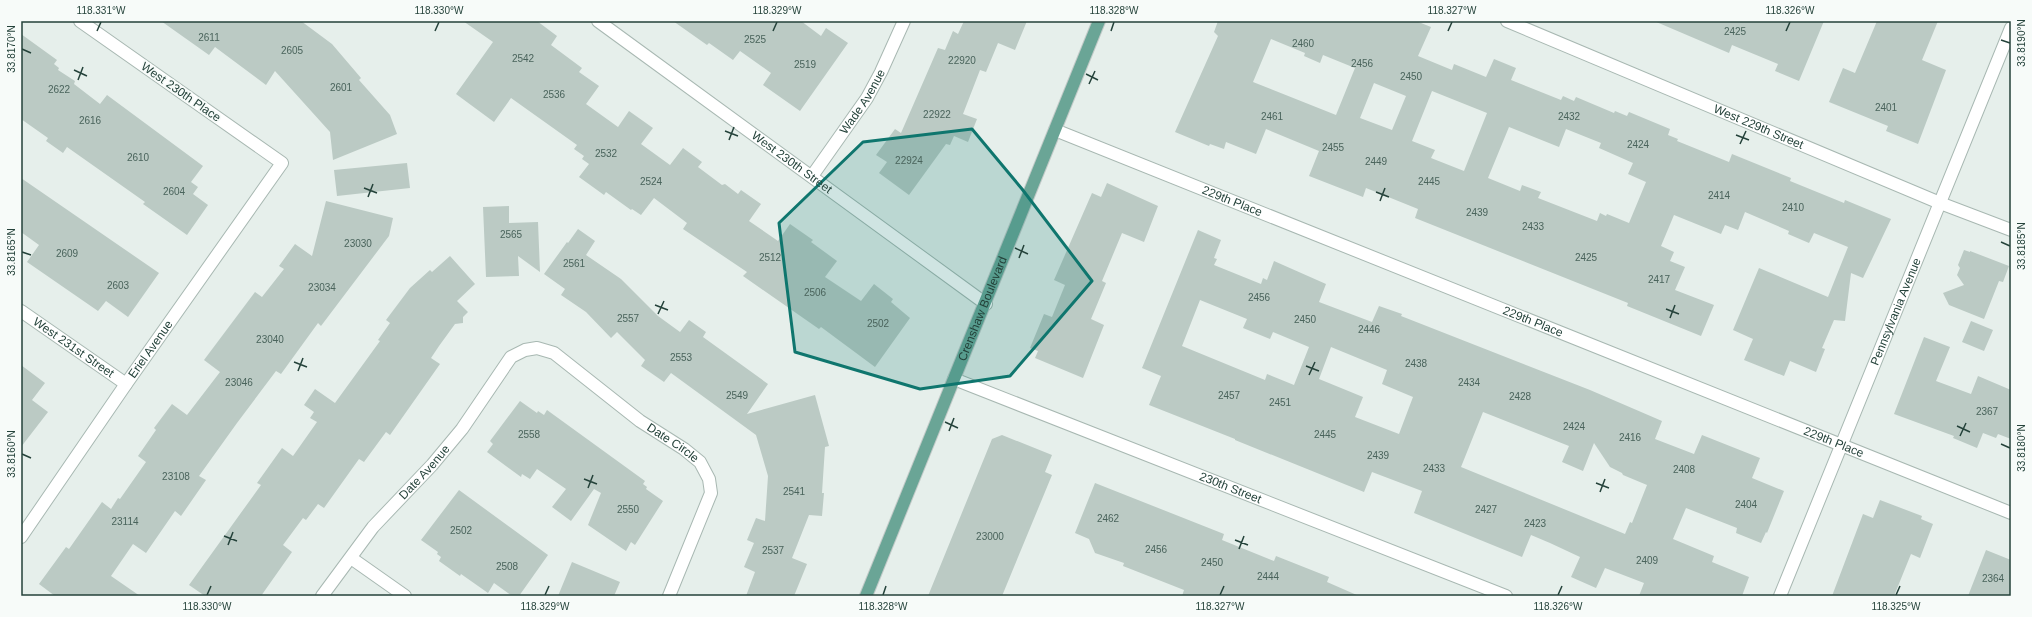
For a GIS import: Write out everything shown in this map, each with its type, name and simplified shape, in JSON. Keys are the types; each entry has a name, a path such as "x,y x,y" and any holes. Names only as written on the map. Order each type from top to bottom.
{"main road":[{"name":"Crenshaw Boulevard","path":"866,596 986,304 1099,21"}],"street":[{"name":"West 230th Place","path":"80,21 282,163"},
{"name":"West 230th Street","path":"598,21 986,304"},
{"name":"Wade Avenue","path":"812,176 867,98 881,72 904,21"},
{"name":"West 229th Street","path":"1507,21 1940,203 2011,230"},
{"name":"Pennsylvania Avenue","path":"1780,596 2011,28"},
{"name":"229th Place","path":"1055,130 1842,444 2011,513"},
{"name":"Eriel Avenue","path":"21,537 126,384 282,163"},
{"name":"West 231st Street","path":"21,311 126,384"},
{"name":"Date Circle","path":"525,350 537,348 554,353 640,422 684,449 700,462 709,479 711,493 670,596"},
{"name":"Date Avenue","path":"322,596 373,527 432,465 462,429 511,357 525,350"},
{"name":"230th Street","path":"954,379 1506,596"},
{"path":"351,558 405,596"}],"highlighted area":[{"path":"972,129 1022,189 1092,281 1010,376 920,389 795,352 779,223 863,142"}],"building":[{"path":"161,21 301,21 332,44 361,78 359,80 390,115 397,134 333,160 330,132 275,71 266,85 215,47 209,55"},
{"path":"463,21 537,21 557,36 551,45 582,68 579,72 599,86 586,104 618,127 629,111 653,128 641,144 670,165 683,148 702,162 698,167 722,185 725,184 738,194 741,190 761,204 749,221 778,241 790,224 813,240 811,242 837,261 825,277 861,301 874,284 893,299 891,302 910,318 875,367 821,327 819,329 743,276 747,272 683,229 687,223 654,198 641,215 632,209 631,210 606,192 604,195 579,177 589,164 582,159 584,156 574,149 577,145 511,98 494,122 456,94 493,42"},
{"path":"673,21 801,21 821,36 826,28 848,43 800,111 763,85 771,73 740,51 733,60 709,43 707,45"},
{"path":"964,21 1027,21 1015,50 998,43 986,72 980,70 963,114 977,119 968,142 954,136 950,145 946,144 909,195 879,173 887,162 876,155 895,129 901,133 938,48 945,50 953,31 958,34"},
{"path":"1218,21 1416,21 1431,27 1418,56 1452,70 1454,64 1486,77 1494,59 1516,68 1511,80 1561,100 1563,96 1574,101 1576,97 1614,113 1615,111 1627,116 1629,112 1670,129 1668,135 1678,139 1677,141 1729,162 1732,154 1791,178 1790,181 1844,203 1845,200 1891,219 1863,278 1851,273 1845,321 1834,320 1822,348 1825,349 1816,372 1790,361 1784,376 1744,360 1753,339 1733,330 1759,268 1828,297 1848,247 1814,233 1809,243 1788,234 1789,231 1745,212 1738,230 1725,225 1721,234 1674,215 1661,246 1674,252 1670,261 1685,267 1675,290 1714,305 1701,336 1627,306 1628,303 1415,218 1418,209 1366,188 1363,197 1309,176 1319,151 1266,129 1256,154 1226,142 1224,149 1210,144 1209,146 1175,132 1218,36 1214,32","holes":["1271,39 1305,53 1304,56 1320,63 1323,55 1355,68 1336,115 1253,82","1374,83 1406,96 1392,130 1360,118","1432,91 1487,113 1464,171 1431,158 1435,150 1412,141","1509,127 1559,147 1566,129 1601,143 1599,148 1633,163 1628,174 1646,182 1629,223 1607,214 1606,216 1600,213 1597,221 1538,198 1541,192 1522,185 1520,191 1488,178"]},
{"path":"1654,21 1824,21 1799,81 1775,71 1778,64 1732,45 1729,53"},
{"path":"1877,21 1938,21 1922,60 1946,70 1918,144 1886,131 1888,126 1829,102 1843,68 1855,73"},
{"path":"21,34 57,60 54,64 59,68 58,70 75,81 74,84 100,104 107,95 203,166 191,182 198,187 193,194 208,205 187,235 143,204 145,202 67,147 63,153 46,141 48,138 21,119"},
{"path":"407,163 410,188 337,196 334,170"},
{"path":"21,178 159,273 128,317 106,301 98,311 27,262 39,245 21,232"},
{"path":"1107,183 1158,206 1144,242 1122,233 1102,281 1106,283 1091,319 1104,325 1083,378 1035,358 1038,351 1030,348 1044,314 1052,317 1065,285 1054,280 1092,193 1101,197"},
{"path":"326,201 393,218 389,236 321,326 318,323 281,374 276,371 237,423 199,476 206,480 181,516 175,511 146,553 133,544 111,576 140,596 55,596 39,584 66,547 69,549 102,502 111,509 118,498 120,499 146,462 138,456 156,430 154,428 172,404 187,415 220,372 204,360 255,292 262,297 284,269 279,266 295,244 312,256"},
{"path":"509,206 509,223 538,222 540,272 518,256 519,276 486,277 483,207"},
{"path":"578,229 595,241 586,255 621,279 658,316 680,332 689,320 706,332 703,337 768,384 747,414 815,395 829,446 825,447 822,516 809,515 792,558 807,564 794,596 746,596 755,572 744,567 754,543 747,540 756,518 765,521 768,476 756,435 671,373 664,382 641,366 645,360 617,332 611,338 586,312 561,295 565,289 544,274"},
{"path":"1198,230 1221,240 1214,258 1217,259 1214,265 1261,284 1263,278 1267,280 1274,261 1326,284 1319,302 1372,322 1379,306 1590,390 1662,421 1655,439 1694,454 1702,435 1760,458 1752,478 1784,491 1767,533 1766,532 1761,543 1736,533 1737,528 1686,508 1673,539 1714,556 1712,562 1749,577 1742,596 1639,596 1644,583 1605,568 1596,588 1571,577 1580,557 1531,535 1522,557 1414,513 1422,491 1372,472 1364,492 1149,405 1161,376 1142,368","holes":["1200,300 1247,319 1243,328 1270,339 1273,332 1309,347 1294,385 1267,374 1265,380 1182,346","1331,347 1387,370 1382,384 1413,397 1399,434 1355,417 1363,397 1319,379","1483,412 1569,446 1562,462 1583,471 1594,443 1610,467 1623,475 1647,485 1632,523 1630,522 1625,534 1461,467"]},
{"path":"1964,250 2009,266 2003,282 1999,281 1984,319 1949,305 1943,293 1964,285 1957,275 1960,268 1958,265"},
{"path":"450,256 475,284 457,301 468,312 463,317 463,323 455,324 431,358 440,364 390,435 386,432 364,462 359,459 324,508 318,504 306,520 303,518 283,545 292,552 261,596 205,596 189,585 261,485 257,483 282,448 293,456 317,422 310,418 314,412 304,405 315,389 335,403 380,341 378,340 390,323 386,320 410,288 430,270 432,272"},
{"path":"1971,321 1993,330 1984,351 1962,342"},
{"path":"1924,337 1950,347 1936,381 1971,394 1978,376 2011,390 2011,439 1998,434 1996,438 1983,433 1977,448 1953,438 1954,436 1894,414"},
{"path":"21,365 45,383 32,400 48,412 21,447"},
{"path":"520,401 537,413 538,411 544,415 547,410 645,481 643,484 647,487 646,489 663,501 635,545 631,542 626,551 588,525 601,493 594,489 571,521 552,507 566,489 537,469 530,479 522,474 521,477 487,452 493,444 490,441"},
{"path":"1002,435 1052,455 1045,472 1052,475 1002,596 928,596 992,439"},
{"path":"1095,483 1224,534 1222,540 1274,561 1276,556 1329,577 1327,582 1359,596 1182,596 1184,590 1123,566 1124,563 1095,553 1089,539 1075,533"},
{"path":"459,490 548,555 519,596 512,596 494,583 488,593 439,561 441,557 437,554 438,552 421,540"},
{"path":"1880,500 1922,516 1921,519 1933,524 1920,558 1911,554 1894,596 1832,596 1863,514 1873,518"},
{"path":"1986,550 2011,560 2011,596 1968,596"},
{"path":"572,562 620,582 614,596 558,596"}]}
